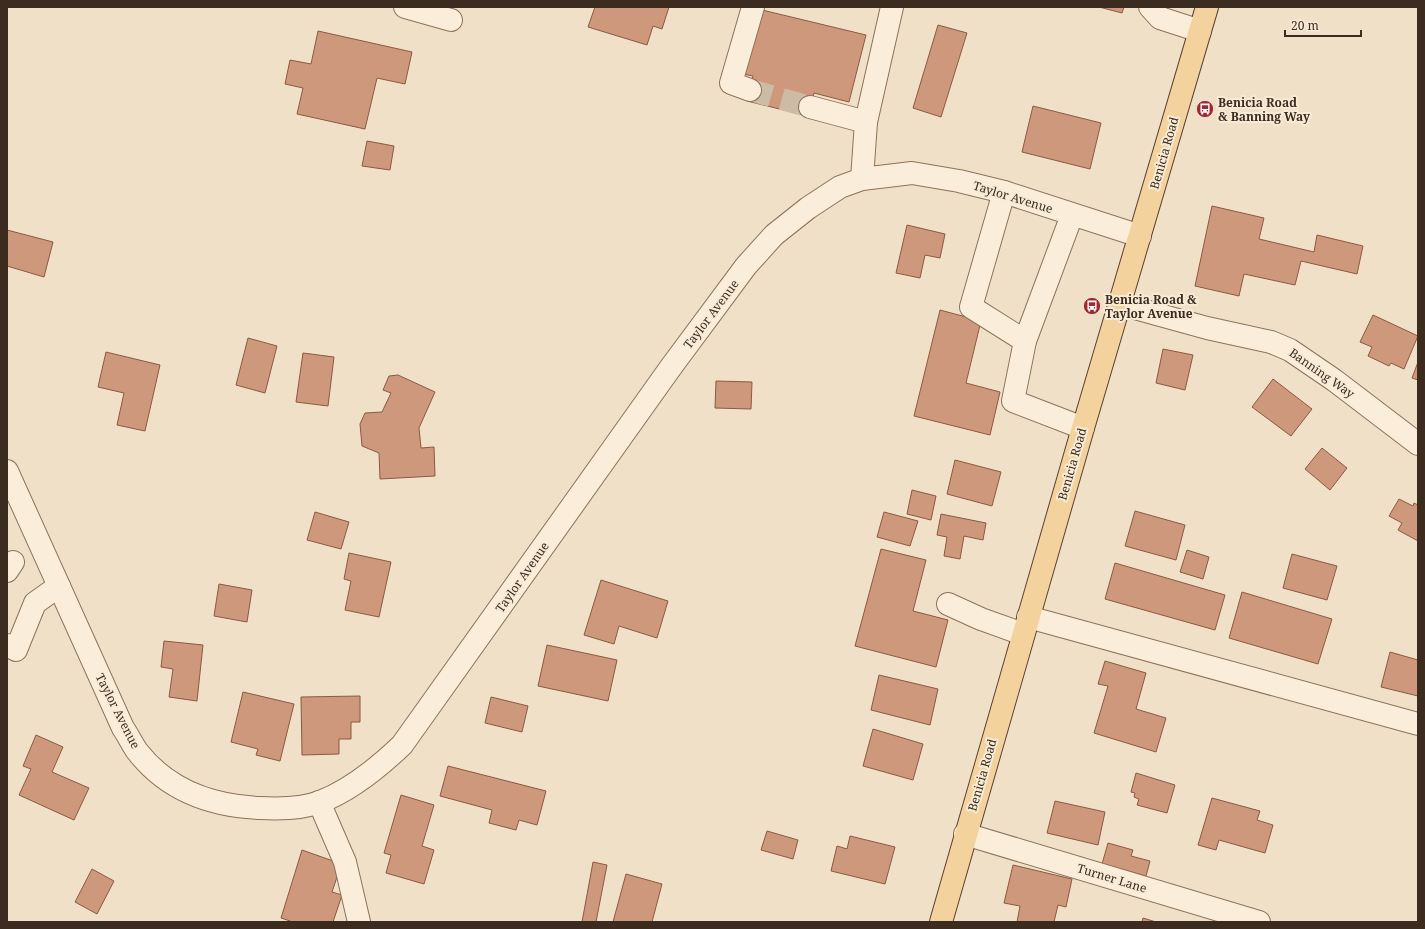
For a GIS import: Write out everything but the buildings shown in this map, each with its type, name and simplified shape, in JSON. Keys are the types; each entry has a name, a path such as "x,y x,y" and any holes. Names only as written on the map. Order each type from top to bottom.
{"main road":[{"name":"Benicia Road","path":"941,922 1082,428 1207,7"}],"street":[{"path":"405,7 451,20"},
{"path":"750,90 731,83 753,7"},
{"path":"862,179 866,122 892,7"},
{"path":"1150,7 1160,18 1200,31"},
{"path":"810,107 866,122"},
{"name":"Taylor Avenue","path":"7,471 124,728 137,751 155,770 180,788 197,797 220,804 274,809 319,802 365,777 402,745 671,368 746,266 774,235 808,208 840,187 862,179 912,173 959,181 1004,192 1140,236"},
{"path":"1004,192 971,307 1025,341"},
{"path":"1072,215 1025,341 1013,401 1082,428"},
{"name":"Banning Way","path":"1120,304 1207,328 1250,336 1290,350 1334,380 1418,444"},
{"path":"7,645 16,650 35,603 59,586"},
{"path":"948,604 981,619 1026,625 1418,724"},
{"path":"319,802 345,862 359,922"},
{"name":"Turner Lane","path":"965,834 1259,922"}],"tunnel":[{"path":"750,90 810,107"}],"place":[{"name":"Benicia Road & Banning Way","path":"1205,109"},
{"name":"Benicia Road & Taylor Avenue","path":"1092,306"}]}
